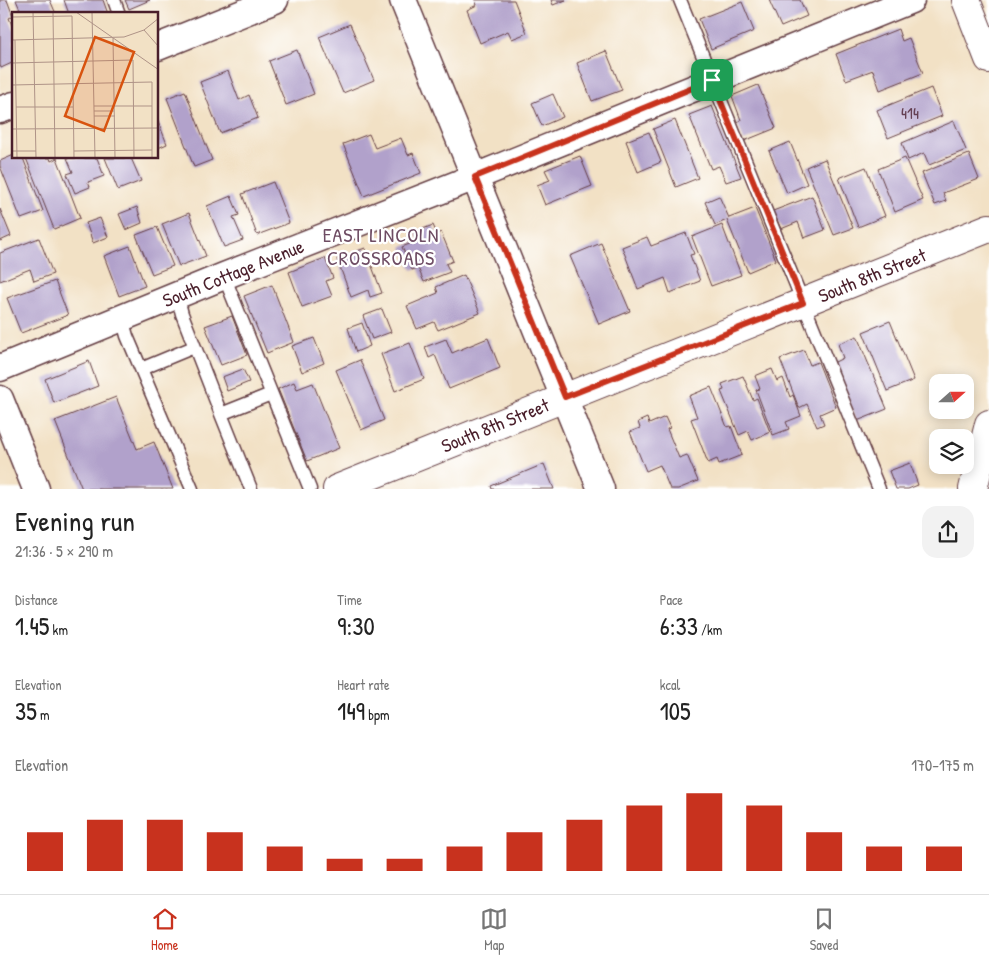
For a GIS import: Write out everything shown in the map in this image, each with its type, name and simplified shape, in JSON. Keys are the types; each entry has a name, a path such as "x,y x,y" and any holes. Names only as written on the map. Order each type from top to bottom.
{"main road":[{"path":"966,0 989,59"},
{"name":"South 8th Street","path":"336,489 989,228"},
{"path":"973,489 989,424"}],"street":[{"path":"159,47 276,0"},
{"path":"403,0 601,489"},
{"name":"South Cottage Avenue","path":"0,368 911,0"},
{"path":"0,110 12,106"},
{"path":"0,399 36,489"}],"lane":[{"path":"114,0 119,12"},
{"path":"680,0 879,489"},
{"path":"224,276 310,489"},
{"path":"177,296 194,347 251,489"},
{"path":"122,318 127,336 192,489"},
{"path":"141,369 194,347"},
{"path":"220,414 271,394"}],"building":[{"path":"0,0 7,0 12,13 12,16 9,18 12,25 12,63 1,68"},
{"path":"16,0 50,0 55,12 21,12"},
{"path":"64,0 103,0 107,12 68,12"},
{"path":"125,0 150,0 129,9"},
{"path":"475,0 514,0 527,33 512,39 508,31 480,43 467,10 477,5"},
{"path":"551,0 566,0 553,5"},
{"path":"769,0 800,0 807,16 781,27"},
{"path":"742,2 754,31 711,49 699,19"},
{"path":"350,24 374,80 343,93 319,37"},
{"path":"898,29 902,41 909,38 923,73 880,90 873,70 846,80 836,54"},
{"path":"297,50 314,94 286,105 269,61"},
{"path":"606,51 622,90 592,101 577,63"},
{"path":"228,71 239,100 249,95 258,118 220,133 200,82"},
{"path":"758,85 776,128 744,141 737,122 741,120 732,96"},
{"path":"931,88 942,116 888,138 877,110"},
{"path":"185,91 212,160 194,167 167,98"},
{"path":"553,94 563,117 542,126 532,103"},
{"path":"712,106 741,177 726,182 719,166 711,169 689,115"},
{"path":"675,120 698,178 676,187 653,129"},
{"path":"954,121 966,150 929,165 924,153 908,160 902,143"},
{"path":"159,124 167,144 159,148"},
{"path":"649,132 661,162 638,172 626,141"},
{"path":"369,134 375,148 401,138 408,155 413,153 421,173 364,196 343,144"},
{"path":"790,142 807,184 787,193 769,151"},
{"path":"969,154 979,179 943,193 946,201 935,205 922,173"},
{"path":"12,156 12,159 23,159 43,211 21,219 0,166 0,161"},
{"path":"580,156 592,186 545,205 537,185 550,180 545,170"},
{"path":"905,158 923,200 895,212 878,169"},
{"path":"26,159 50,159 51,161 57,159 80,218 54,229"},
{"path":"67,159 97,159 104,176 88,182 90,187 75,193 67,174 73,172"},
{"path":"105,159 131,159 141,181 118,190"},
{"path":"825,159 853,228 834,235 806,167"},
{"path":"866,167 885,216 858,227 839,178"},
{"path":"273,182 289,223 257,235 242,194"},
{"path":"231,196 239,215 233,217 243,240 224,247 207,206"},
{"path":"719,196 729,218 755,208 776,260 748,272 727,220 715,225 705,202"},
{"path":"812,196 825,230 804,238 798,222 781,229 773,211"},
{"path":"137,207 142,223 126,230 119,214"},
{"path":"0,209 11,236 0,241"},
{"path":"189,213 206,256 179,266 162,224"},
{"path":"100,218 108,237 93,243 86,223"},
{"path":"433,225 437,234 441,232 453,261 446,264 450,272 424,282 418,268 412,270 402,247 419,240 415,232"},
{"path":"722,225 741,275 711,286 692,237"},
{"path":"157,227 173,266 152,274 136,235"},
{"path":"686,233 694,254 690,255 700,281 670,293 665,278 638,289 622,247 647,237 651,246"},
{"path":"39,238 53,274 34,281 30,269 0,281 0,253"},
{"path":"601,243 630,311 599,324 570,256"},
{"path":"130,246 145,286 119,296 104,256"},
{"path":"365,248 382,293 370,297 368,290 351,297 337,259"},
{"path":"325,258 333,278 326,281 332,296 302,307 289,272"},
{"path":"464,275 480,313 438,330 434,322 417,329 407,306 438,293 436,287"},
{"path":"55,281 68,315 21,333 7,298"},
{"path":"272,285 294,342 267,353 244,296"},
{"path":"382,309 391,332 372,339 363,316"},
{"path":"232,316 247,355 221,365 205,326"},
{"path":"890,321 914,380 887,391 863,332"},
{"path":"362,323 370,346 356,352 348,328"},
{"path":"857,336 887,409 857,421 833,363 843,358 838,344"},
{"path":"314,338 324,363 302,372 292,346"},
{"path":"488,338 500,368 449,389 435,355 429,358 425,347 446,339 452,353"},
{"path":"410,343 424,379 395,391 381,354"},
{"path":"804,350 810,365 818,362 836,407 820,414 824,424 817,427 807,404 799,408 780,359"},
{"path":"360,360 384,420 361,430 336,370"},
{"path":"89,361 98,386 54,403 45,379"},
{"path":"243,369 249,382 227,391 222,377"},
{"path":"772,369 777,381 783,378 790,397 793,395 801,416 786,422 789,429 773,435 756,390 760,389 755,376"},
{"path":"743,376 753,400 757,398 770,432 752,440 748,431 739,435 721,391 724,390 722,384"},
{"path":"294,382 297,389 313,383 339,448 307,461 278,389"},
{"path":"711,387 727,427 731,426 742,455 719,464 717,459 708,463 691,419 697,417 689,396"},
{"path":"116,397 137,449 154,442 173,489 82,489 55,421"},
{"path":"665,417 670,428 667,429 679,458 687,455 698,481 678,489 670,489 660,465 646,471 630,432 640,428 638,422 647,418 649,424"},
{"path":"910,463 918,485 908,489 896,489 889,471"},
{"path":"544,464 554,489 492,489 491,486"}],"district":[{"name":"EAST LINCOLN CROSSROADS","path":"381,246"}],"route":[{"path":"712,80 803,303 565,397 475,177 712,80"}]}
